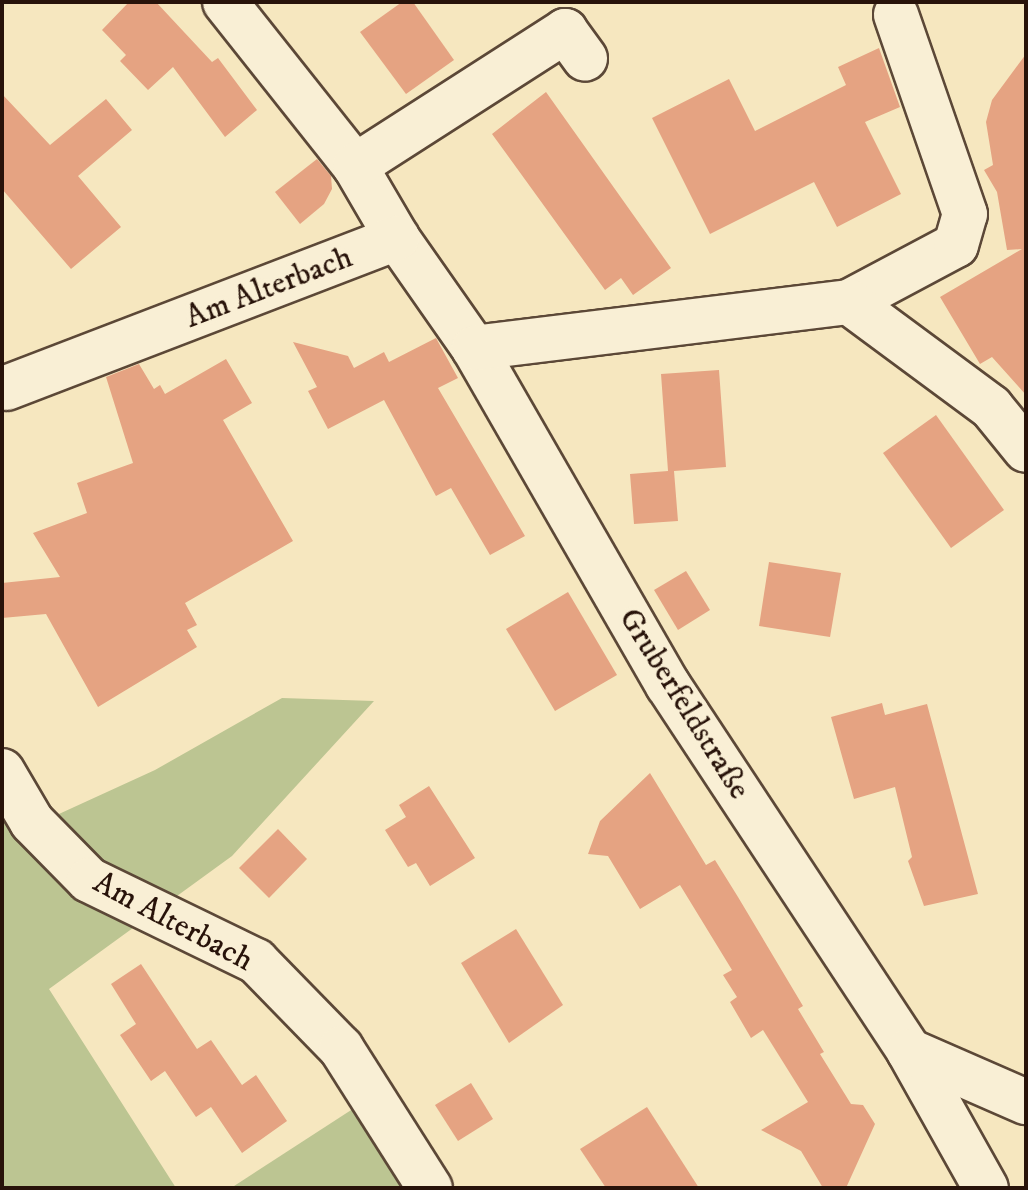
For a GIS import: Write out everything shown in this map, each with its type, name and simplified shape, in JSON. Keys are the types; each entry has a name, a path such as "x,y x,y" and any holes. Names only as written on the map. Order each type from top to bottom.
{"street":[{"name":"Gruberfeldstraße","path":"225,2 355,166 397,238 474,348 668,685 909,1051"},
{"path":"474,348 849,302 956,245 965,214 896,15"},
{"path":"355,166 565,31 585,59"},
{"name":"Am Alterbach","path":"3,391 397,238"},
{"path":"849,302 991,407 1026,450"},
{"name":"Am Alterbach","path":"2,771 32,822 89,880 256,961 341,1048 430,1188"},
{"path":"909,1051 1026,1102"},
{"path":"909,1051 986,1188"}],"green space":[{"path":"282,698 374,701 232,856 49,989 176,1188 2,1188 2,794 48,819 155,770"},
{"path":"362,1103 416,1188 231,1188"}],"building":[{"path":"129,2 156,2 212,62 218,58 257,110 225,137 173,67 148,90 120,61 126,55 102,30"},
{"path":"402,2 413,2 454,60 406,94 360,32"},
{"path":"879,48 900,107 865,122 901,194 837,227 814,182 710,234 652,118 729,79 755,131 846,85 838,67"},
{"path":"1026,54 1026,395 992,357 980,364 940,297 1022,249 1007,250 997,192 984,170 993,165 986,122 992,100"},
{"path":"546,92 671,268 633,295 621,278 605,290 492,134"},
{"path":"2,94 50,145 106,99 132,130 78,176 121,227 71,269 2,189"},
{"path":"317,159 331,176 332,189 324,204 300,224 275,192"},
{"path":"436,338 458,378 438,388 525,536 490,555 451,488 436,496 384,400 328,429 308,391 317,387 293,342 348,356 354,368 384,352 389,362"},
{"path":"226,359 252,403 223,420 293,541 185,603 197,625 187,630 197,647 98,707 46,614 2,618 2,583 60,577 33,533 87,513 77,483 133,463 106,377 139,364 154,389 160,385 165,394"},
{"path":"719,370 726,467 674,471 678,521 634,524 630,474 668,471 661,374"},
{"path":"936,415 1004,510 951,548 883,453"},
{"path":"769,562 841,573 830,637 759,626"},
{"path":"686,571 710,610 678,630 654,590"},
{"path":"568,592 617,675 555,711 506,629"},
{"path":"882,703 885,715 927,704 978,894 924,906 908,861 912,857 895,787 854,799 831,717"},
{"path":"650,773 706,865 715,860 738,897 803,1006 798,1009 824,1052 820,1054 851,1104 863,1105 875,1124 846,1188 823,1188 801,1151 761,1130 808,1102 763,1030 751,1038 730,1002 737,997 723,975 732,970 680,885 640,909 608,856 588,854 600,821"},
{"path":"429,786 475,858 430,886 416,863 408,867 385,830 406,817 399,805"},
{"path":"278,829 307,859 269,898 239,868"},
{"path":"516,929 563,1005 509,1043 461,963"},
{"path":"141,964 197,1049 211,1040 242,1085 256,1075 287,1121 242,1153 211,1107 196,1117 165,1071 151,1081 120,1035 136,1024 111,984"},
{"path":"471,1083 493,1119 458,1141 435,1105"},
{"path":"647,1107 699,1188 606,1188 580,1149"}]}
